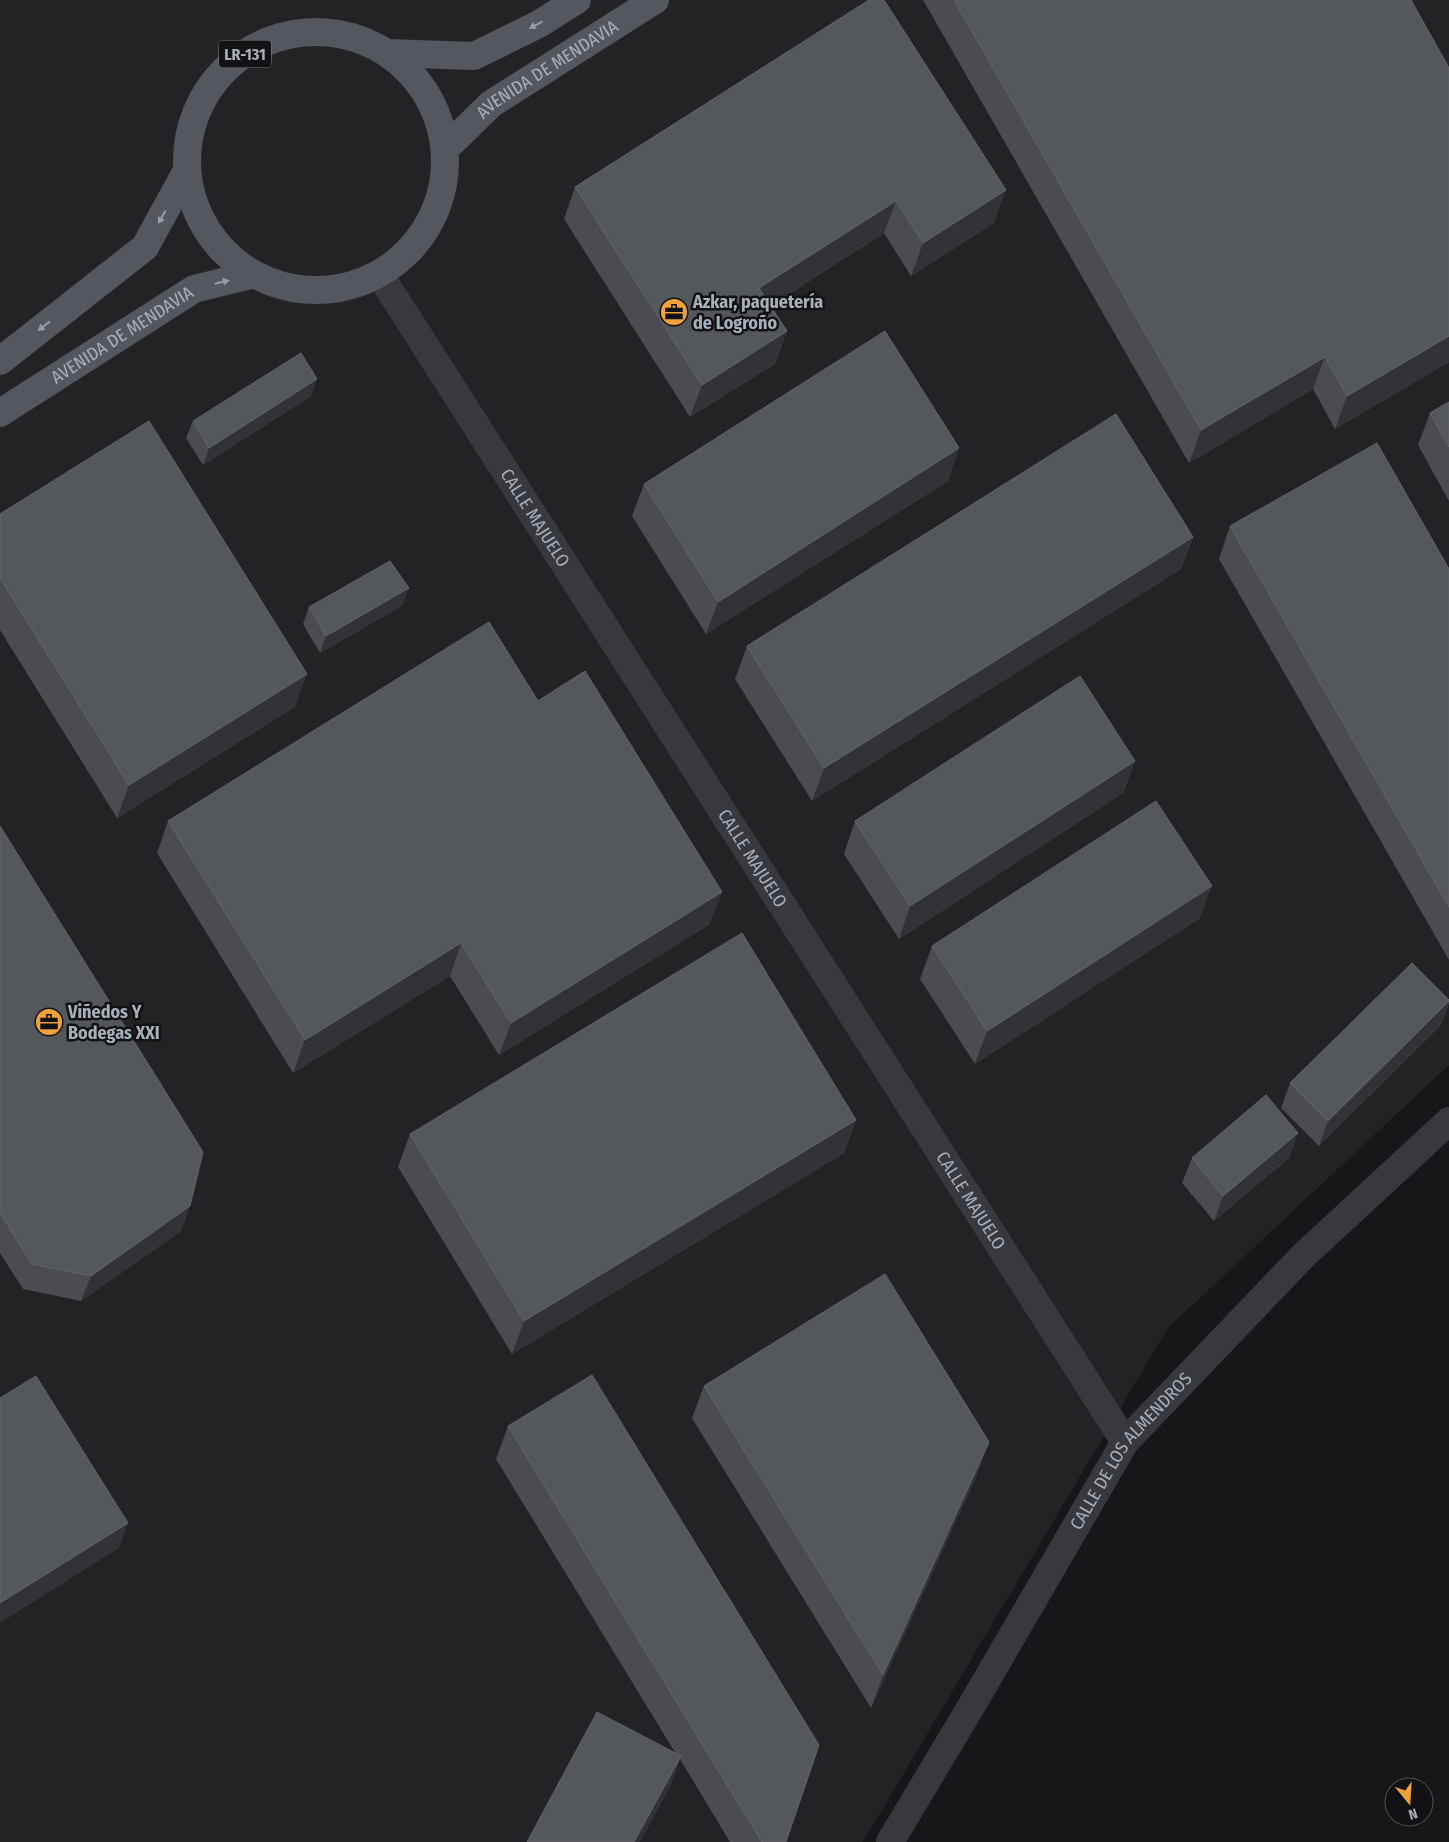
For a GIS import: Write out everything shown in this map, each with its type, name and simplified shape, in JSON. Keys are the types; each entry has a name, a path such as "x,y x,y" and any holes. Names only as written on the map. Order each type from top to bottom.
{"main road":[{"name":"LR-131","path":"388,52 474,56 539,24 577,0"},
{"name":"AVENIDA DE MENDAVIA","path":"446,148 491,104 655,0"},
{"name":"LR-131","path":"308,31 349,35 388,52 416,78 436,111 446,148 441,198 418,242 380,275 315,292 251,275 205,233 185,174 188,132 204,94 231,62 267,40 308,31"},
{"name":"LR-131","path":"0,361 145,246 185,174"},
{"name":"AVENIDA DE MENDAVIA","path":"0,413 194,289 251,275"}],"street":[{"name":"CALLE MAJUELO","path":"380,275 1125,1442"},
{"name":"CALLE DE LOS ALMENDROS","path":"890,1842 1125,1442 1303,1256 1449,1121"}],"shaded area":[{"path":"0,0 1449,0 1449,1065 1168,1328 863,1842 0,1842"}],"building":[{"path":"869,0 884,0 1006,190 923,243 896,201 759,288 787,331 702,385 575,187"},
{"path":"954,0 1411,0 1449,68 1449,336 1347,396 1325,357 1201,430"},
{"path":"885,331 959,448 718,602 644,484"},
{"path":"301,353 317,379 209,448 193,421"},
{"path":"1449,402 1449,447 1430,413"},
{"path":"1116,414 1193,537 824,768 747,646"},
{"path":"149,421 307,674 129,785 0,578 0,514"},
{"path":"1377,443 1449,569 1449,907 1230,526"},
{"path":"390,561 409,588 326,636 309,607"},
{"path":"489,622 538,701 585,671 722,892 511,1023 461,943 305,1040 168,821"},
{"path":"1080,676 1135,761 910,906 855,821"},
{"path":"1156,801 1212,886 987,1031 932,946"},
{"name":"Viñedos Y Bodegas XXI","path":"0,826 203,1152 190,1206 91,1276 32,1264 0,1213"},
{"path":"742,933 856,1120 524,1321 410,1134"},
{"path":"1412,963 1449,1001 1328,1121 1290,1083"},
{"path":"1266,1095 1298,1133 1223,1196 1192,1158"},
{"path":"885,1274 989,1442 883,1675 704,1386"},
{"path":"592,1375 819,1745 786,1842 762,1842 508,1426"},
{"path":"36,1376 128,1523 0,1603 0,1398"},
{"path":"597,1712 681,1756 634,1842 527,1842"}],"place":[{"name":"Azkar, paquetería de Logroño","path":"674,312"},
{"name":"Viñedos Y Bodegas XXI","path":"49,1022"}]}
